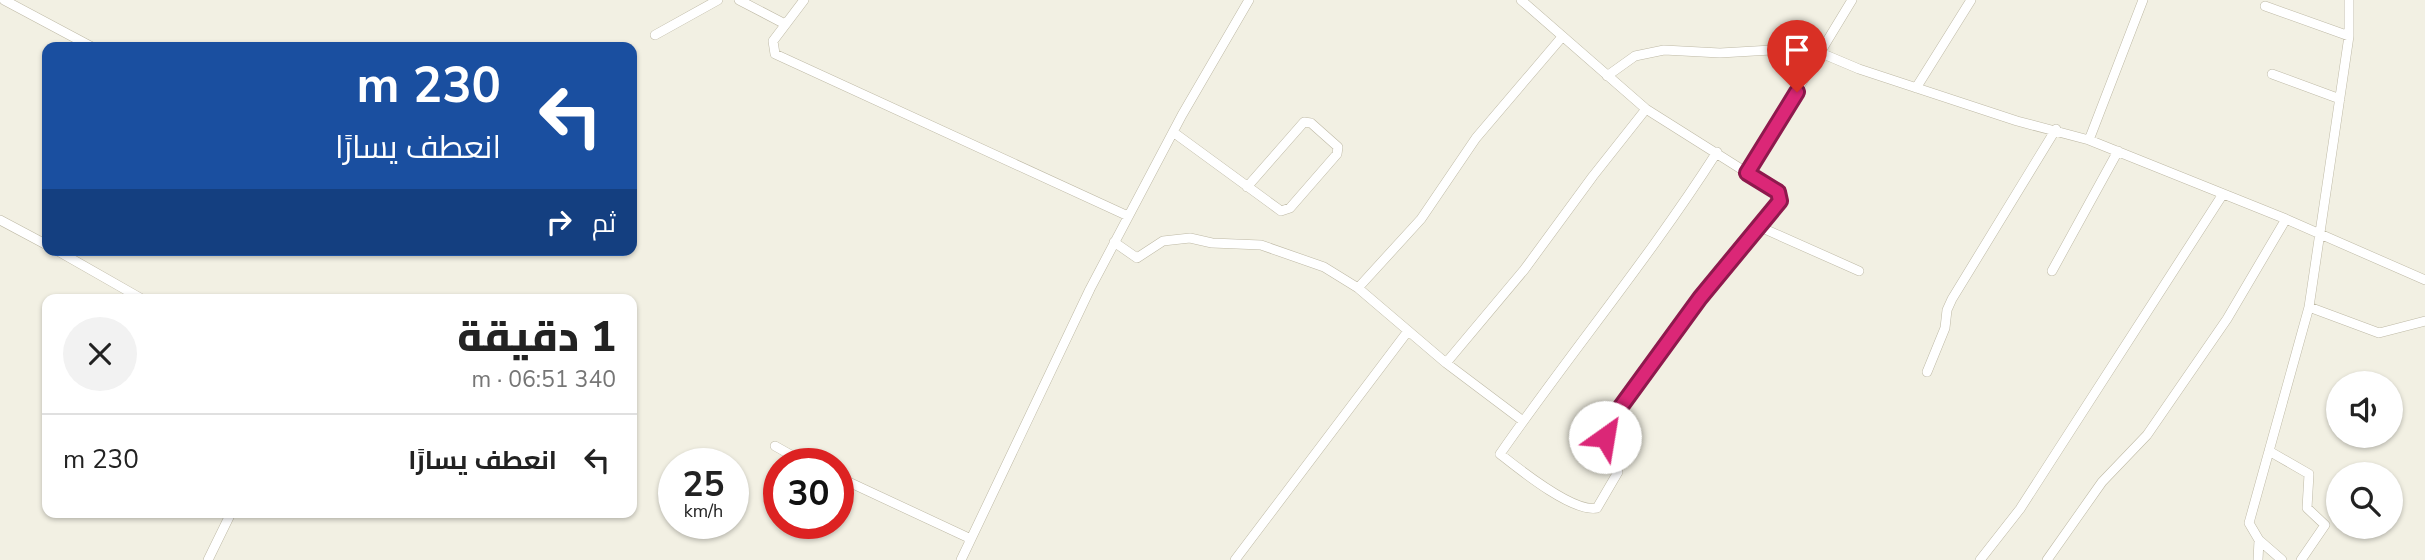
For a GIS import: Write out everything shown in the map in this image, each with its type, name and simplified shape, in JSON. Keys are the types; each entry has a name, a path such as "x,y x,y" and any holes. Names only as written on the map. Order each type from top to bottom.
{"street":[{"path":"4,0 83,42"},
{"path":"655,35 718,0"},
{"path":"739,0 785,24"},
{"path":"804,0 773,41 775,54 1128,216"},
{"path":"961,560 1114,242 1249,0"},
{"path":"1521,0 1646,109 1717,152 1778,192 1780,198 1760,227 1700,298 1605,430 1618,472 1597,508 1586,509 1539,484 1500,454 1648,255 1717,152"},
{"path":"1747,173 1852,0"},
{"path":"1916,88 1971,0"},
{"path":"2089,140 2143,0"},
{"path":"2282,560 2259,540 2249,523 2309,307 2325,184 2349,36 2349,0"},
{"path":"2265,6 2349,36"},
{"path":"1358,288 1421,219 1476,138 1562,37"},
{"path":"1607,76 1635,56 1664,50 1720,53 1790,50 1821,53 2017,121 2056,129 2089,140 2286,219 2425,280"},
{"path":"2272,74 2340,99"},
{"path":"1446,363 1524,270 1646,109"},
{"path":"1173,132 1247,187 1280,211 1286,211 1337,154 1338,147 1311,123 1304,122 1247,187"},
{"path":"1927,372 1945,328 1946,313 1952,299 2056,129"},
{"path":"2052,271 2118,151"},
{"path":"1980,560 2021,509 2222,194"},
{"path":"2047,560 2102,482 2147,435 2227,319 2286,219"},
{"path":"0,220 42,242"},
{"path":"1760,227 1859,271"},
{"path":"1114,242 1138,258 1163,241 1182,237 1212,243 1261,245 1324,267 1358,288 1446,363 1523,421"},
{"path":"67,256 133,294"},
{"path":"2309,307 2379,332 2425,321"},
{"path":"1235,560 1408,331"},
{"path":"775,446 779,448"},
{"path":"2269,451 2309,474 2307,508 2325,526 2301,560"},
{"path":"854,484 971,539"},
{"path":"208,560 229,518"},
{"path":"2258,560 2259,540"}],"route":[{"path":"1605,437 1606,427 1626,404 1700,298 1780,201 1778,192 1747,173 1797,92"}]}
